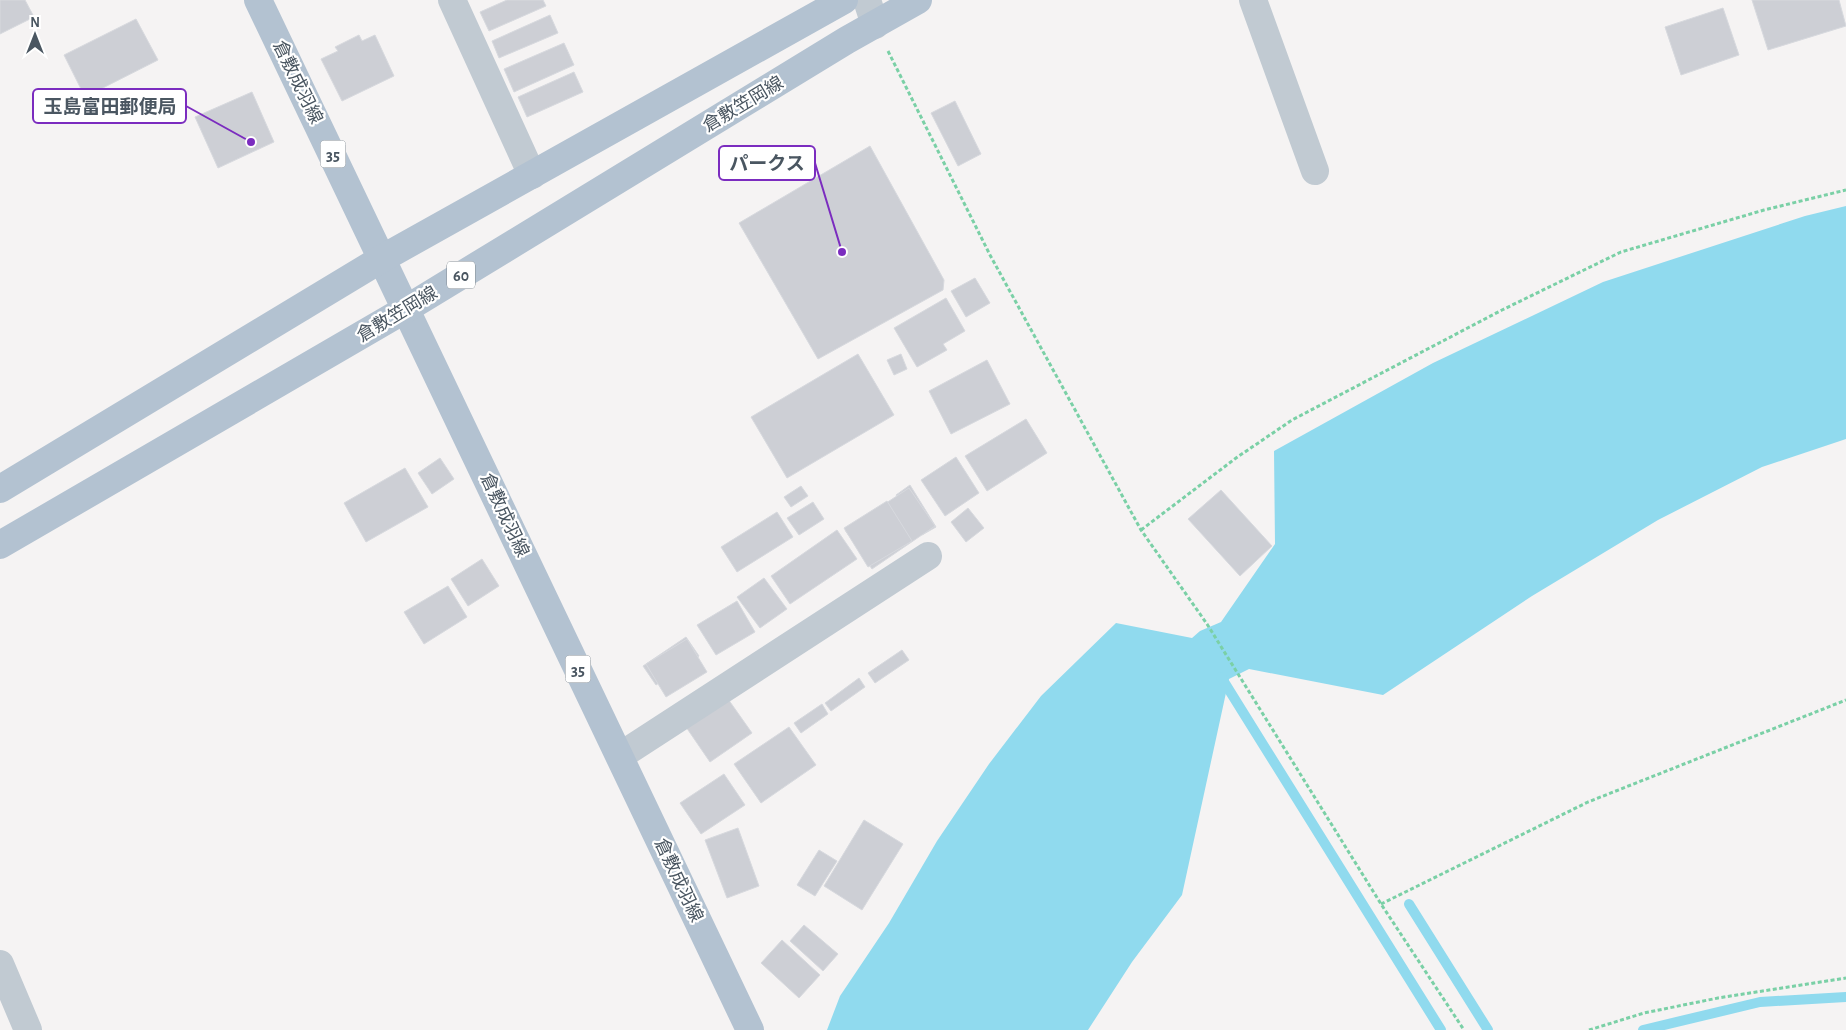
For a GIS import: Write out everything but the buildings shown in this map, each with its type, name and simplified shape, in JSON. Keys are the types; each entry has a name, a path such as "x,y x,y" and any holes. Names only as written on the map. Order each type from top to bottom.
{"main road":[{"name":"倉敷成羽線","path":"258,0 383,258 750,1030"},
{"path":"0,489 383,258 844,0"},
{"name":"倉敷笠岡線","path":"0,545 406,309 838,46 918,0"}],"street":[{"path":"452,0 532,175"},
{"path":"867,0 875,25"},
{"path":"1253,0 1315,171"},
{"path":"620,756 928,556"},
{"path":"0,964 28,1030"}],"path":[{"path":"875,25 990,255 1141,530 1207,624 1382,904 1464,1030"},
{"path":"1141,530 1236,458 1292,420 1502,310 1621,252 1764,210 1846,190"},
{"path":"1382,904 1588,802 1846,700"},
{"path":"1589,1030 1644,1013 1718,998 1846,978"}],"water":[{"path":"1846,206 1846,439 1762,467 1658,520 1532,596 1383,695 1249,669 1229,679 1182,895 1132,962 1088,1030 827,1030 840,996 889,923 937,841 989,764 1041,696 1116,623 1192,638 1200,631 1221,622 1275,544 1274,451 1433,363 1603,282 1805,216"}],"waterway":[{"path":"1221,677 1441,1030"},
{"path":"1409,904 1488,1030"},
{"path":"1643,1030 1760,1002 1846,997"}],"place":[{"name":"玉島富田郵便局","path":"251,142"},
{"name":"パークス","path":"842,252"}]}
